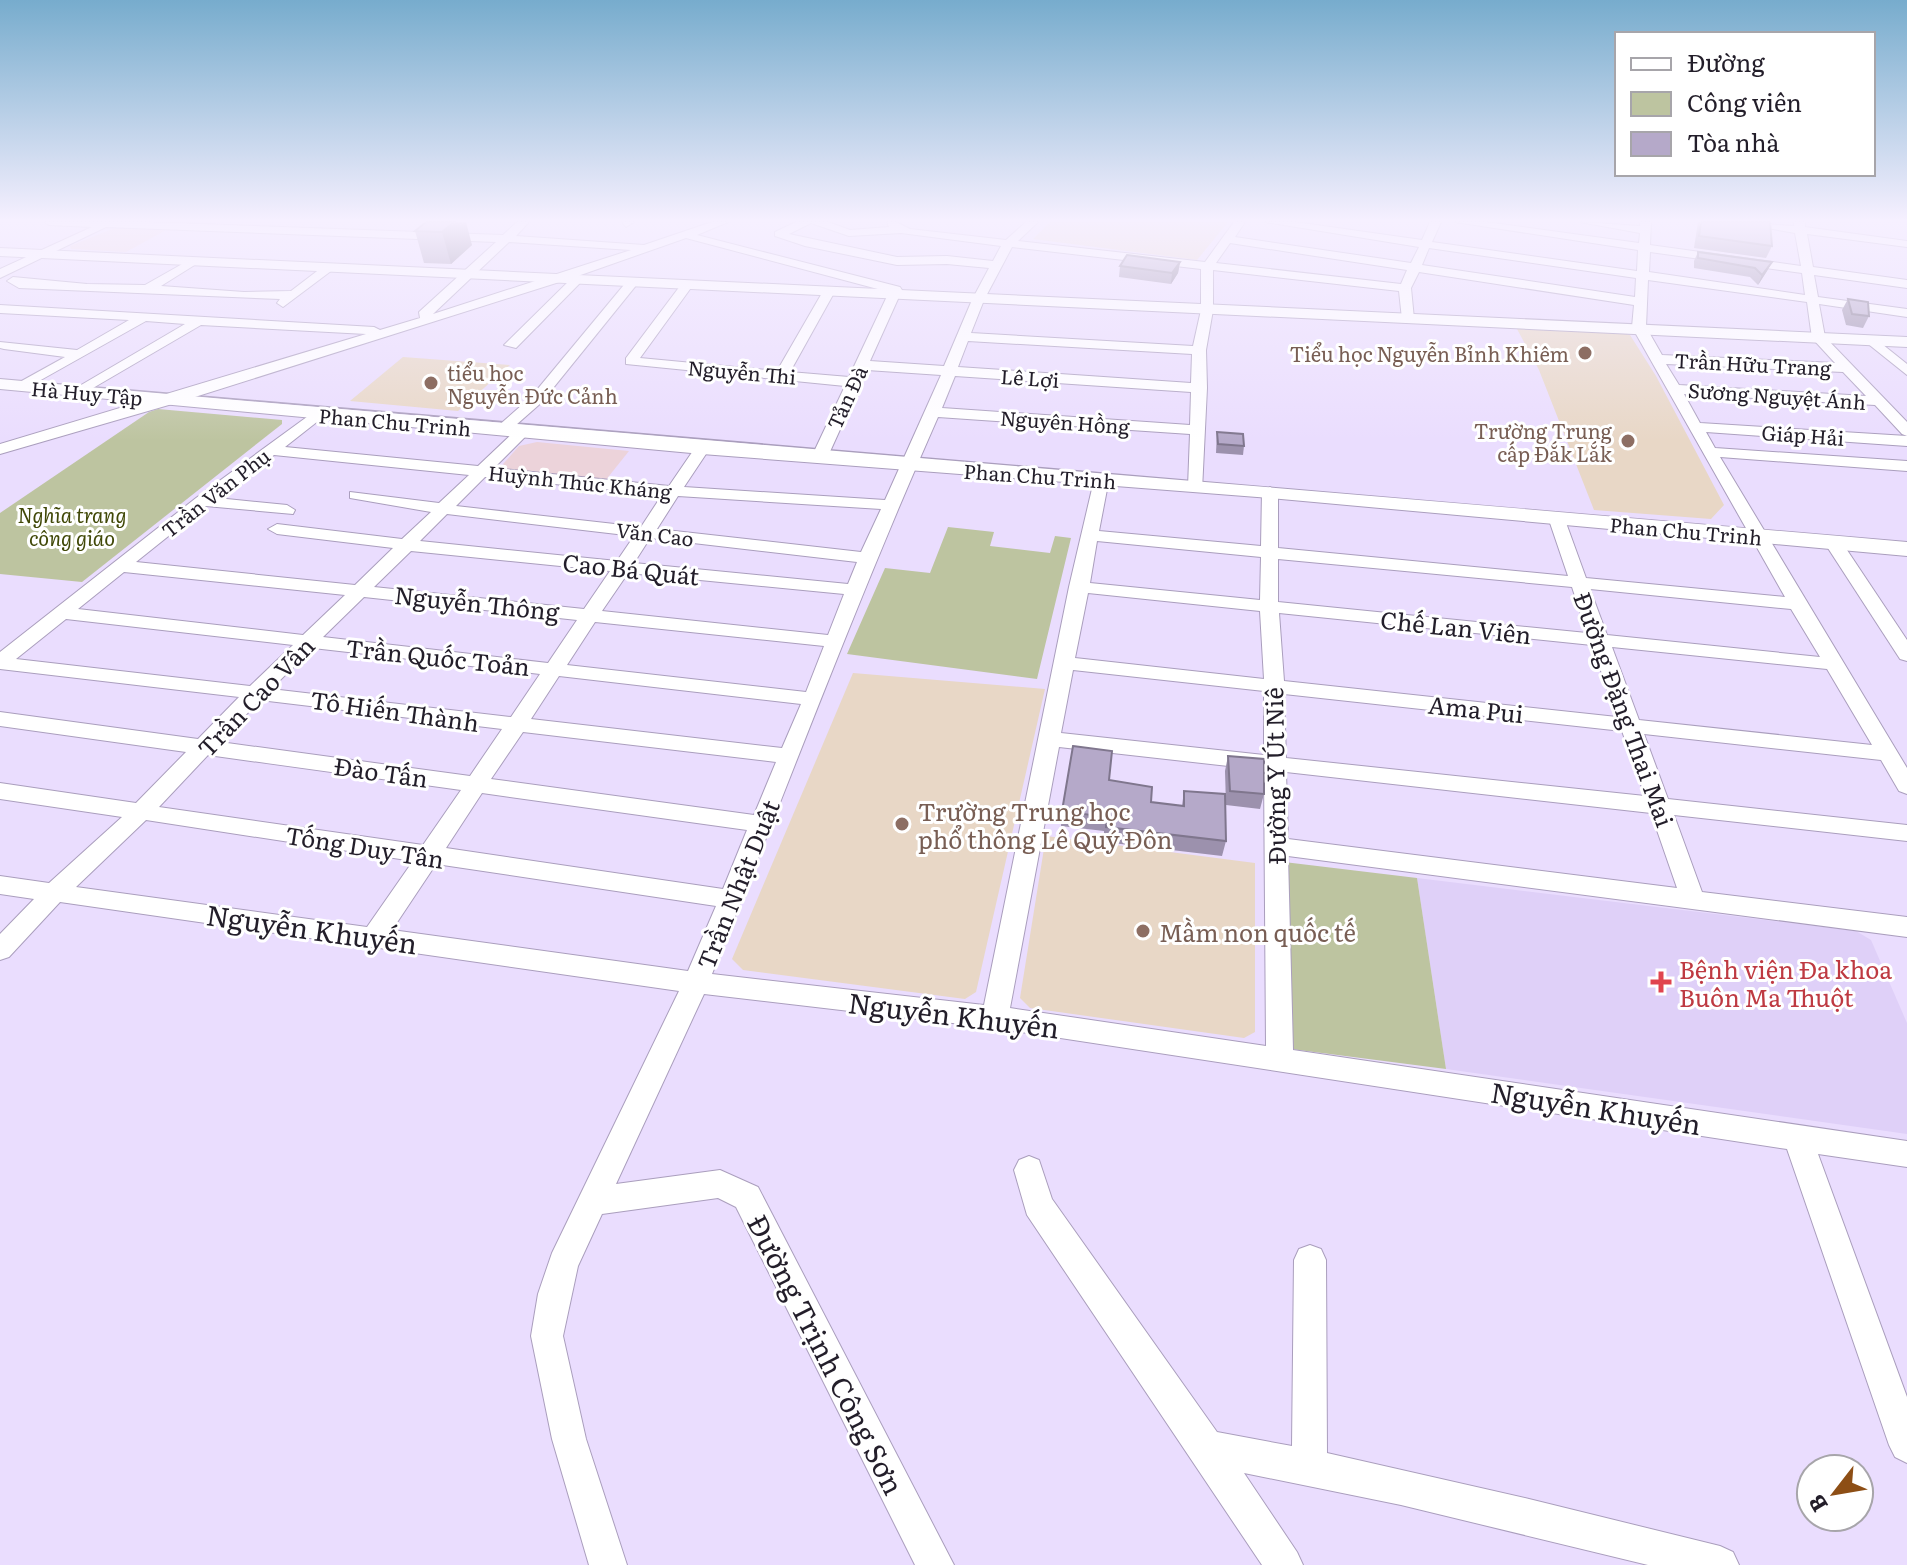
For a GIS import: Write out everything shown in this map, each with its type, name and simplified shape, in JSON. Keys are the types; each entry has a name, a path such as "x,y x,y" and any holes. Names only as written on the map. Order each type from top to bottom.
{"main road":[{"path":"874,295 1639,327 1907,342"},
{"name":"Hà Huy Tập","path":"0,384 174,399"},
{"name":"Phan Chu Trinh","path":"174,399 702,448 1270,492 1907,549"}],"street":[{"path":"102,314 135,295"},
{"path":"224,295 252,295"},
{"path":"256,323 293,295"},
{"path":"417,322 447,295"},
{"path":"0,449 511,295"},
{"path":"511,345 555,295"},
{"name":"Trần Cao Vân","path":"0,950 480,471 622,295"},
{"name":"Nguyễn Thi","path":"680,295 631,361 852,382"},
{"path":"782,374 827,295"},
{"name":"Trần Nhật Duật","path":"608,1565 569,1439 547,1336 554,1294 563,1264 696,983 813,699 867,558 933,412 981,295"},
{"path":"1196,487 1199,350 1207,295"},
{"path":"1406,295 1408,319"},
{"path":"1595,295 1641,302"},
{"path":"1641,295 1639,327 1757,536 1907,786"},
{"path":"1778,295 1907,313"},
{"path":"1812,295 1819,338 1907,431"},
{"name":"Tản Đà","path":"820,456 852,382 896,296"},
{"path":"0,309 387,331"},
{"path":"23,386 145,317"},
{"path":"81,391 200,320"},
{"path":"964,337 1199,350"},
{"path":"1872,340 1907,371"},
{"path":"4,345 78,354"},
{"name":"Trần Hữu Trang","path":"1658,359 1847,368"},
{"name":"Lê Lợi","path":"861,365 1200,388"},
{"name":"Sương Nguyệt Ánh","path":"1676,389 1877,401"},
{"name":"Nguyên Hồng","path":"933,412 1197,430"},
{"name":"Trần Văn Phụ","path":"0,662 202,501 320,414"},
{"name":"Giáp Hải","path":"1698,427 1907,441"},
{"path":"374,937 702,448"},
{"name":"Huỳnh Thúc Kháng","path":"269,450 672,491 891,505"},
{"path":"1712,452 1907,466"},
{"path":"995,1017 1101,479"},
{"name":"Đường Y Út Niê","path":"1270,492 1269,606 1274,687 1280,1059"},
{"name":"Văn Cao","path":"356,495 443,509 867,558"},
{"path":"202,501 287,510"},
{"name":"Đường Đặng Thai Mai","path":"1557,520 1693,899"},
{"name":"Cao Bá Quát","path":"277,529 622,568 854,590"},
{"path":"1091,535 1798,604"},
{"path":"1833,542 1907,655"},
{"name":"Nguyễn Thông","path":"121,566 834,641"},
{"name":"Chế Lan Viên","path":"1078,587 1834,664"},
{"name":"Trần Quốc Toản","path":"62,613 813,699"},
{"name":"Tô Hiến Thành","path":"0,662 516,726 790,756"},
{"name":"Ama Pui","path":"1063,663 1888,754"},
{"name":"Đào Tấn","path":"0,719 761,824"},
{"path":"1050,739 1907,833"},
{"name":"Tống Duy Tân","path":"0,791 730,899"},
{"path":"1275,846 1907,927"},
{"name":"Nguyễn Khuyến","path":"0,885 696,983 995,1017 1907,1154"},
{"path":"1798,1138 1907,1445"},
{"path":"1029,1170 1038,1205 1207,1448 1284,1565"},
{"name":"Đường Trịnh Công Sơn","path":"595,1201 720,1184 747,1197 935,1565"},
{"path":"1309,1466 1310,1260"},
{"path":"1207,1448 1309,1466 1496,1508 1720,1565"}],"shaded area":[{"name":"Trường Trung cấp Đắk Lắk","path":"1517,329 1620,332 1630,335 1656,376 1724,505 1711,519 1594,510 1539,370"},
{"name":"tiểu học Nguyễn Đức Cảnh","path":"403,357 510,365 458,411 350,401"},
{"path":"537,442 629,451 605,481 508,471 503,464 519,446"},
{"name":"Trường Trung học phổ thông Lê Quý Đôn","path":"853,673 1045,689 976,992 965,999 743,970 732,959"},
{"name":"Mầm non quốc tế","path":"1046,836 1255,863 1255,1032 1244,1038 1030,1008 1020,998"},
{"name":"Bệnh viện Đa khoa Buôn Ma Thuột","path":"1417,878 1856,931 1871,940 1907,1023 1907,1134 1446,1069"}],"green space":[{"name":"Nghĩa trang công giáo","path":"158,409 282,420 282,424 82,582 0,574 0,513 149,412"},
{"path":"948,527 994,532 990,546 1050,553 1055,536 1071,538 1037,679 847,654 885,568 930,573"},
{"path":"1284,862 1417,878 1446,1069 1291,1049"}],"building":[{"path":"1848,299 1868,302 1869,316 1852,314"},
{"path":"1217,432 1243,434 1244,446 1218,444"},
{"path":"1073,746 1112,751 1109,780 1152,787 1151,802 1184,806 1184,791 1225,794 1226,841 1106,827 1106,817 1062,811"},
{"path":"1228,756 1264,759 1264,794 1230,791"}],"place":[{"name":"Tiểu học Nguyễn Bỉnh Khiêm","path":"1585,353"},
{"name":"tiểu học Nguyễn Đức Cảnh","path":"431,383"},
{"name":"Trường Trung cấp Đắk Lắk","path":"1628,441"},
{"name":"Trường Trung học phổ thông Lê Quý Đôn","path":"902,824"},
{"name":"Mầm non quốc tế","path":"1143,931"},
{"name":"Bệnh viện Đa khoa Buôn Ma Thuột","path":"1661,982"}]}
